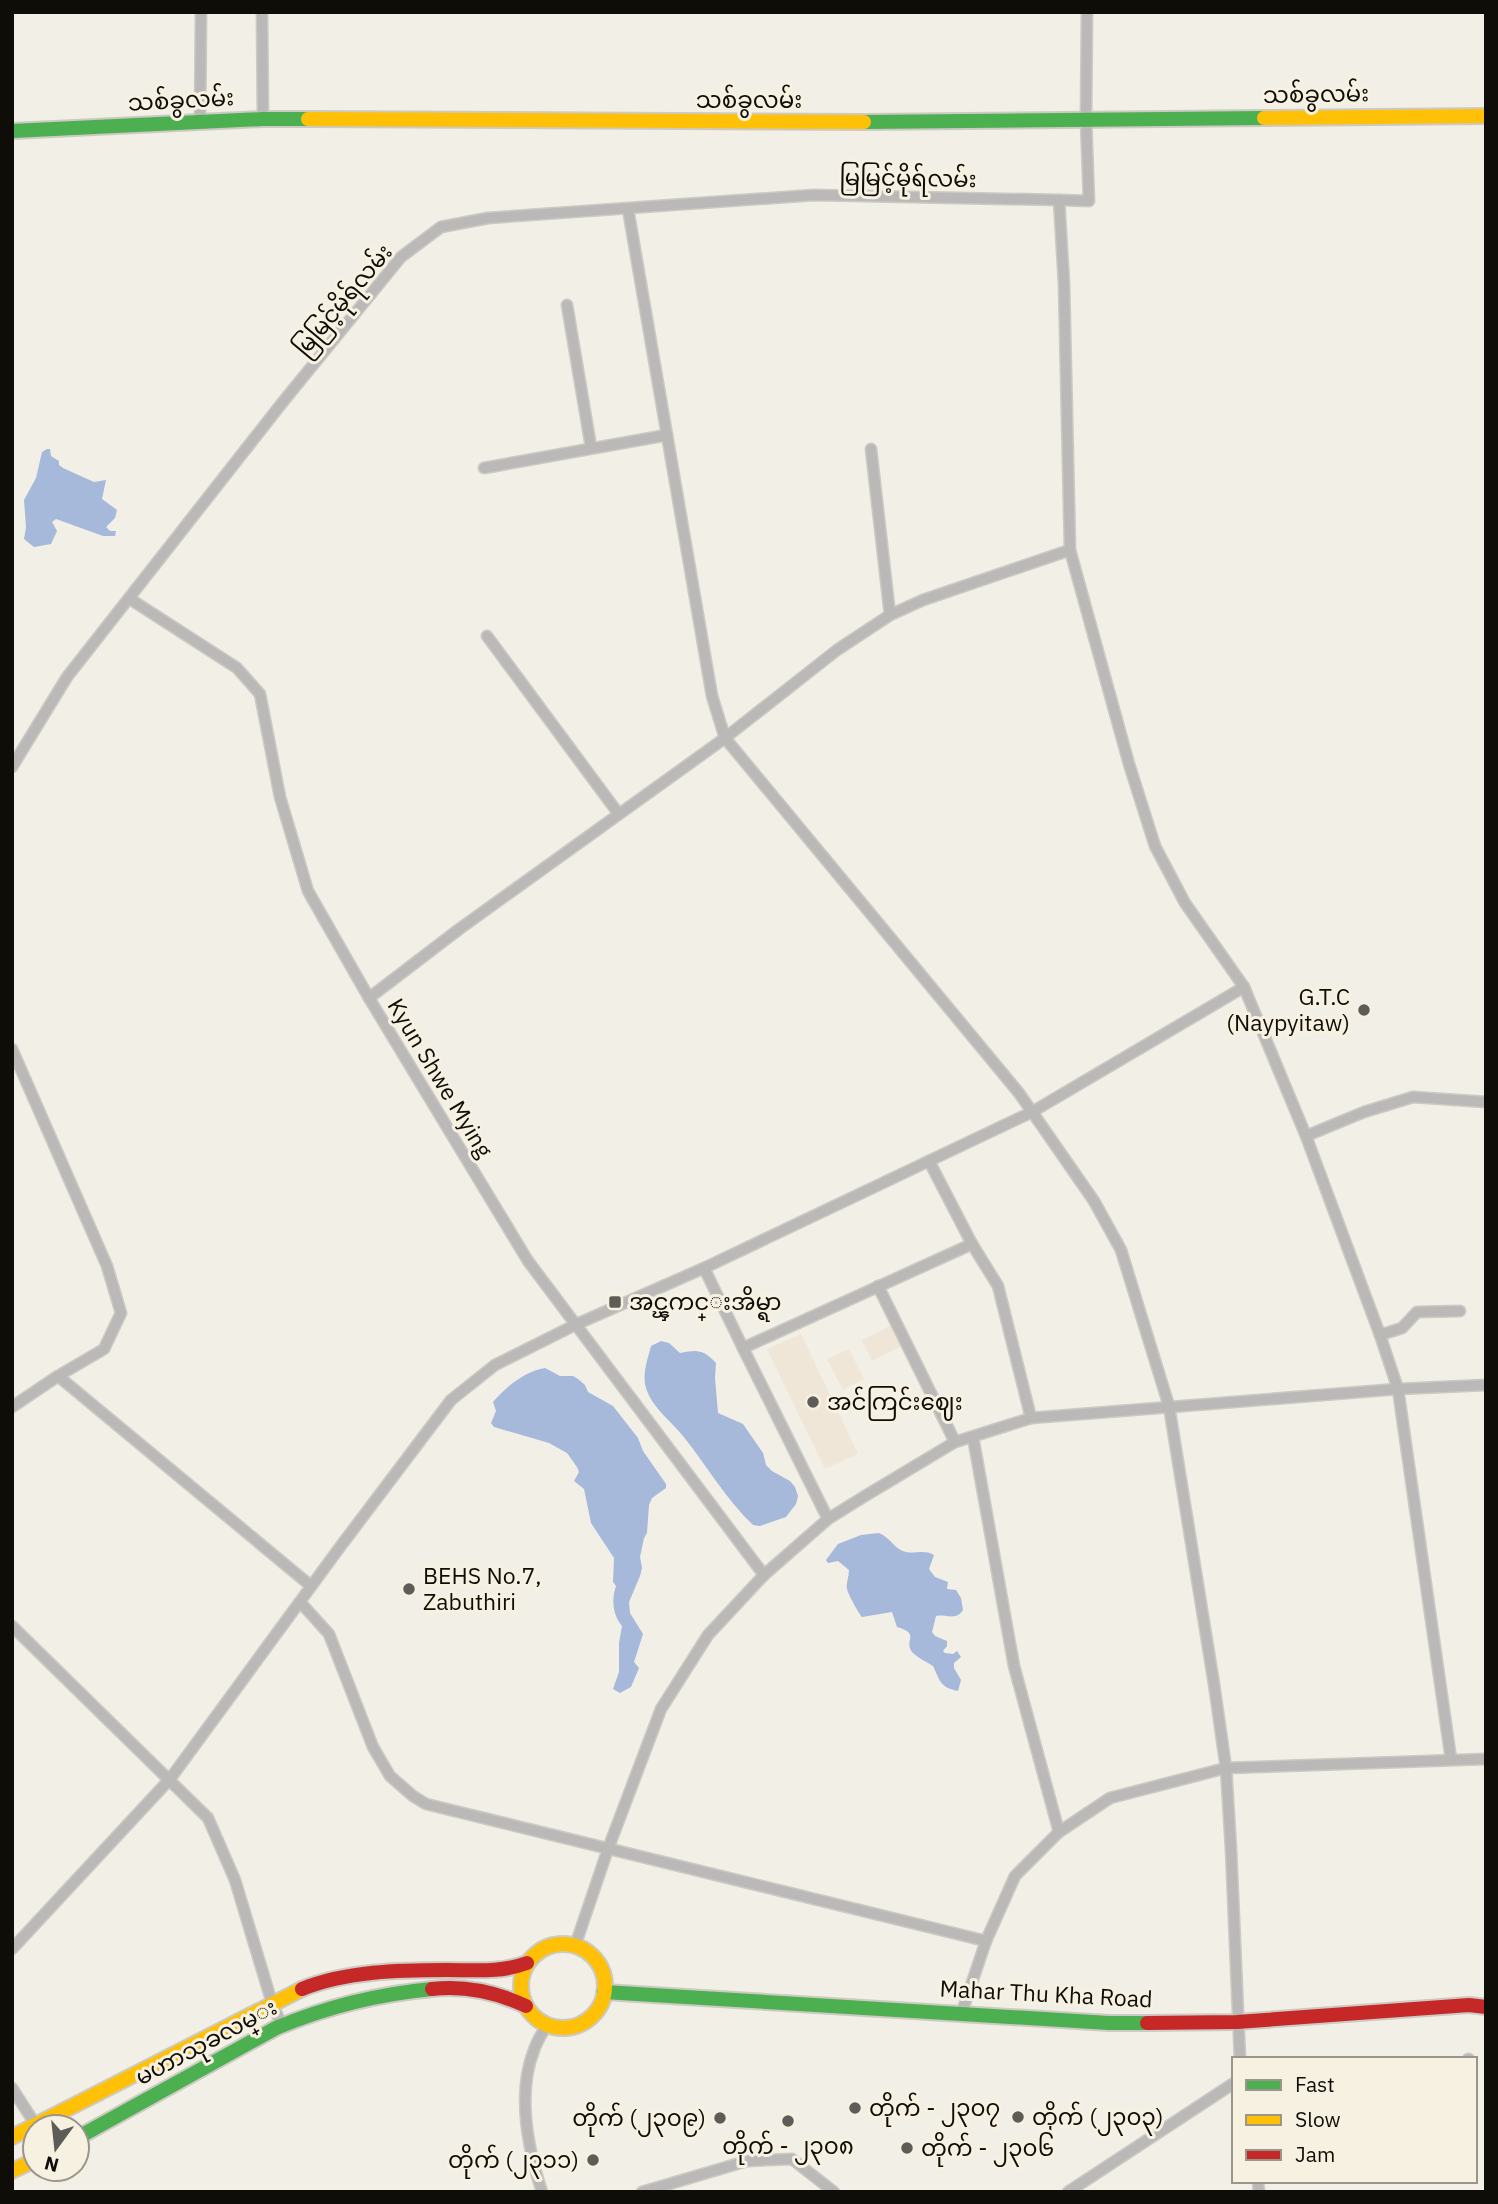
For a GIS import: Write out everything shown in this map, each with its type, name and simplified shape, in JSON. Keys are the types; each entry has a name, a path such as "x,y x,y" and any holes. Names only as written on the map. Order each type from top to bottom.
{"main road":[{"name":"သစ်ခွလမ်း","path":"12,131 263,119 798,123 1486,116"},
{"path":"562,1944 575,1946 586,1951 601,1969 604,1992 600,2007 590,2018 577,2026 562,2028 547,2025 531,2014 526,2006 521,1989 523,1971 537,1953 549,1947 562,1944"},
{"path":"62,2113 272,2003 311,1986 364,1976 448,1969 491,1972 513,1969 527,1963"},
{"name":"မဟာသုခလမ္း","path":"91,2130 282,2026 382,1995 452,1988 483,1990 503,1995 526,2006"},
{"name":"Mahar Thu Kha Road","path":"604,1992 1109,2023 1237,2022 1469,2005 1486,2007"}],"street":[{"path":"200,122 201,12"},
{"path":"262,12 263,119"},
{"path":"1086,120 1087,12"},
{"name":"မြမြင့်မိုရ်လမ်း","path":"12,767 66,677 282,403 401,257 441,227 488,218 814,195 1089,201 1086,120"},
{"path":"1059,200 1064,283 1070,550 1129,764 1155,846 1185,903 1244,988 1306,1136 1381,1335 1398,1389 1451,1759"},
{"path":"628,209 695,585 712,696 725,738 1019,1093 1094,1201 1121,1250 1169,1406 1214,1684 1226,1768 1240,2057"},
{"path":"567,305 591,447"},
{"path":"484,468 667,435"},
{"path":"871,449 890,615"},
{"path":"369,998 618,813 725,738 837,650 890,615 923,600 1070,550"},
{"name":"Kyun Shwe Mying","path":"130,599 237,668 260,694 281,797 308,891 369,998 528,1261 764,1575"},
{"path":"487,636 618,813"},
{"path":"12,1949 170,1779 452,1400 495,1365 577,1324 704,1268 1032,1112 1244,988"},
{"path":"12,1049 107,1266 121,1313 104,1349 12,1407"},
{"path":"1306,1136 1364,1112 1413,1097 1486,1102"},
{"path":"929,1161 972,1244 998,1286 1031,1418"},
{"path":"743,1349 972,1244"},
{"path":"704,1268 828,1519"},
{"path":"878,1286 955,1442"},
{"path":"1381,1335 1402,1328 1417,1312 1460,1311"},
{"path":"58,1376 311,1586"},
{"path":"575,1946 661,1709 708,1635 764,1575 828,1519 955,1442 1031,1418 1398,1389 1486,1385"},
{"path":"973,1437 1014,1666 1059,1832"},
{"path":"300,1602 329,1634 373,1747 390,1776 426,1804 985,1941"},
{"path":"12,1626 208,1818 235,1880 272,2003 282,2026"},
{"path":"962,2012 985,1941 1015,1876 1059,1832 1111,1798 1226,1768 1486,1759"},
{"path":"542,2192 533,2166 525,2098 534,2050 547,2025"},
{"path":"1068,2192 1232,2084"},
{"path":"12,2088 28,2113"},
{"path":"642,2192 747,2161 792,2159 834,2192"}],"shaded area":[{"name":"အင်ကြင်းဈေး","path":"892,1325 902,1346 872,1361 862,1340"},
{"name":"အင်ကြင်းဈေး","path":"801,1334 858,1454 825,1469 767,1349"},
{"name":"အင်ကြင်းဈေး","path":"849,1349 864,1379 843,1390 827,1359"}],"water":[{"path":"50,449 51,456 59,461 63,468 94,482 106,480 102,499 117,510 115,518 106,527 110,531 116,531 115,536 103,536 56,519 52,522 57,531 51,544 34,547 24,539 24,500 36,478 42,452"},
{"path":"661,1341 669,1343 680,1353 704,1353 716,1363 718,1413 743,1424 763,1453 766,1465 795,1487 798,1496 796,1504 786,1517 760,1526 753,1525 655,1405 647,1392 645,1374 651,1346"},
{"path":"545,1368 560,1376 573,1376 585,1385 588,1392 613,1406 638,1438 643,1451 666,1484 666,1488 652,1498 649,1505 647,1533 640,1557 642,1568 629,1602 630,1613 643,1634 634,1662 639,1668 631,1687 620,1693 613,1689 619,1672 622,1626 614,1607 614,1558 591,1523 584,1489 574,1481 579,1472 577,1467 567,1453 549,1443 494,1427 491,1423 496,1411 493,1402 498,1396 523,1376"},
{"path":"879,1533 902,1551 927,1552 934,1555 929,1569 935,1577 948,1582 947,1589 956,1590 961,1598 963,1610 954,1616 936,1616 932,1632 947,1641 943,1651 945,1653 953,1654 957,1651 961,1657 954,1663 961,1680 958,1691 944,1685 933,1666 913,1653 909,1645 910,1635 897,1627 892,1612 862,1617 847,1589 849,1570 838,1561 828,1563 826,1560 838,1544 861,1535"}],"traffic: fast":[{"path":"864,122 1264,118"},
{"path":"12,131 308,119"},
{"path":"91,2130 276,2028 353,2002 432,1989"},
{"path":"604,1992 1109,2023 1147,2023"}],"traffic: slow":[{"path":"1264,118 1486,116"},
{"path":"308,119 864,122"},
{"path":"563,1944 579,1947 598,1963 605,1986 602,2002 586,2021 563,2028 547,2025 528,2009 521,1986 524,1970 540,1951 563,1944"},
{"path":"12,2137 302,1989"},
{"path":"12,2171 21,2167"}],"traffic: jam":[{"path":"302,1989 355,1975 411,1970 487,1970 527,1963"},
{"path":"432,1989 480,1991 526,2006"},
{"path":"1147,2023 1237,2022 1469,2005 1486,2007"}],"place":[{"name":"G.T.C (Naypyitaw)","path":"1364,1010"},
{"name":"အင္ၾကင္းအိမ္ရာ","path":"615,1302"},
{"name":"အင်ကြင်းဈေး","path":"813,1402"},
{"name":"BEHS No.7, Zabuthiri","path":"409,1589"},
{"name":"တိုက် - ၂၃၀၇","path":"855,2108"},
{"name":"တိုက် (၂၃၀၃)","path":"1018,2117"},
{"name":"တိုက် (၂၃၀၉)","path":"720,2118"},
{"name":"တိုက် - ၂၃၀၈","path":"788,2121"},
{"name":"တိုက် - ၂၃၀၆","path":"907,2148"},
{"name":"တိုက် (၂၃၁၁)","path":"593,2160"}]}
